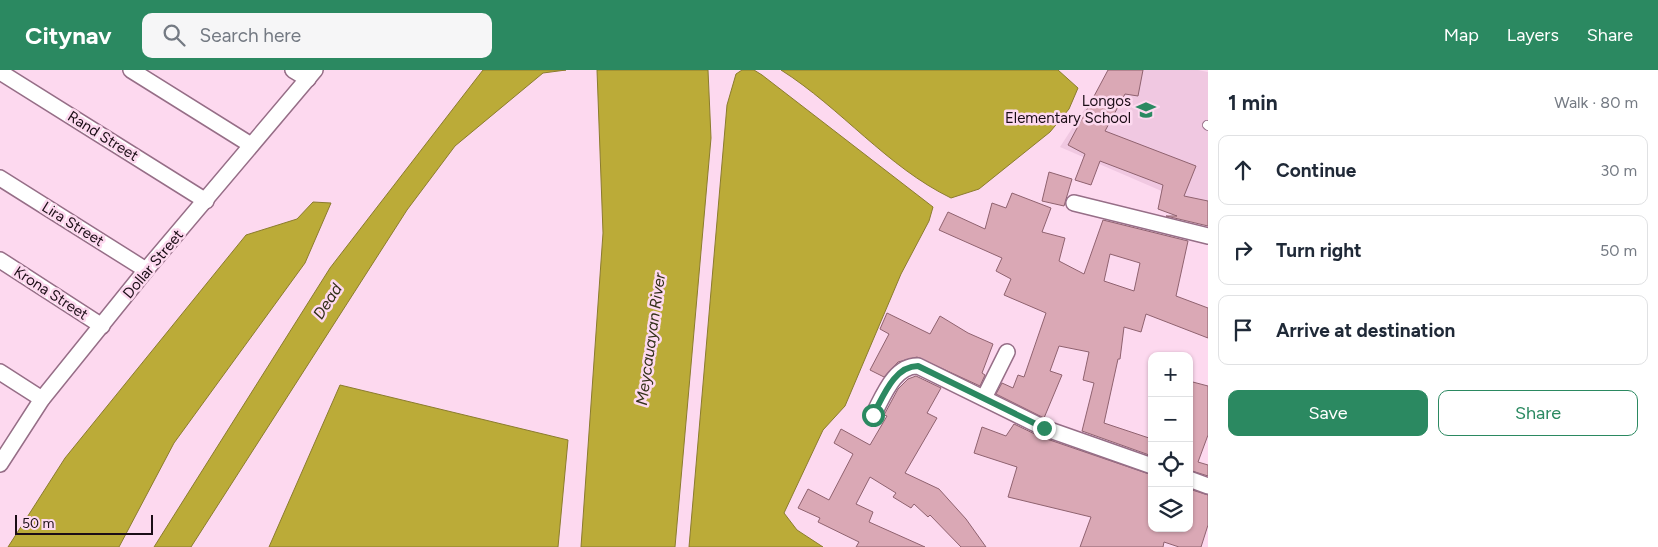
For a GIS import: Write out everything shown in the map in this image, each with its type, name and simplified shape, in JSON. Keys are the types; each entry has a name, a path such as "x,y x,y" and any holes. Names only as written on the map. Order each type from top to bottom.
{"street":[{"path":"131,70 252,146"},
{"path":"294,70 311,74"},
{"name":"Rand Street","path":"0,72 206,201"},
{"name":"Dollar Street","path":"1,460 42,399 146,270 311,74"},
{"name":"Lira Street","path":"0,178 146,270"},
{"path":"1074,203 1208,236"},
{"name":"Krona Street","path":"0,260 102,326"},
{"path":"984,398 1007,352"},
{"path":"873,415 896,375 910,366 918,366 1044,428 1148,465"},
{"path":"0,372 42,399"},
{"path":"1193,480 1208,486"}],"shaded area":[{"name":"Longos Elementary School","path":"1110,70 1198,70 1208,72 1208,202 1180,199 1060,147"}],"water":[{"name":"Dead","path":"483,70 566,70 543,73 455,146 407,210 191,547 154,547 330,268"},
{"name":"Meycauayan River","path":"597,70 708,70 711,138 675,547 581,547 603,233"},
{"path":"742,70 754,70 762,75 933,207 929,221 901,274 845,406 823,430 784,513 797,530 823,547 689,547 727,105 736,74"},
{"path":"781,70 1058,70 1078,88 1069,109 1050,132 979,189 951,198 906,170 803,85"},
{"path":"313,202 331,203 305,263 174,443 119,547 8,547 65,458 246,235 297,219"},
{"path":"340,385 568,440 558,547 269,547"}],"building":[{"path":"1108,70 1143,70 1138,96 1125,94 1105,131 1196,166 1184,196 1208,201 1208,226 1166,216 1177,216 1158,209 1163,185 1100,161 1091,185 1075,180 1085,154 1068,145"},
{"path":"1049,172 1072,179 1064,206 1042,201"},
{"path":"1012,193 1051,208 1042,232 1065,238 1059,261 1084,274 1103,220 1188,241 1176,296 1208,308 1208,338 1146,314 1141,332 1124,327 1120,359 1118,359 1104,423 1148,438 1148,455 1082,431 1094,383 1083,380 1089,352 1059,346 1050,371 1062,375 1044,418 996,394 1002,383 1013,388 1018,375 1024,377 1046,313 1004,295 1011,279 996,271 1002,258 939,230 948,212 985,229 992,203 1006,208","holes":["1110,254 1140,263 1134,291 1104,281"]},
{"path":"887,313 930,334 940,316 968,333 993,344 982,373 985,375 980,386 917,357 898,362 884,377 870,370 889,334 880,329"},
{"path":"916,376 941,388 927,413 937,418 905,473 939,489 966,519 986,547 961,547 930,515 928,517 914,504 911,508 893,497 896,493 870,477 856,504 873,512 869,522 925,547 856,547 859,542 818,522 820,518 798,508 808,489 829,500 853,454 834,443 841,429 870,445 887,416 884,415 898,389 908,379"},
{"path":"1193,382 1208,386 1208,435 1198,462 1208,465 1208,476 1193,471"},
{"path":"1014,424 1041,437 1148,474 1148,532 1193,532 1193,490 1208,495 1208,525 1201,547 1179,547 1164,542 1163,547 1080,547 1091,517 1008,497 1017,467 974,453 982,427 1006,436"}],"place":[{"name":"Longos Elementary School","path":"1146,110"}],"route":[{"path":"873,415 896,375 910,366 918,366 1044,428"}]}
